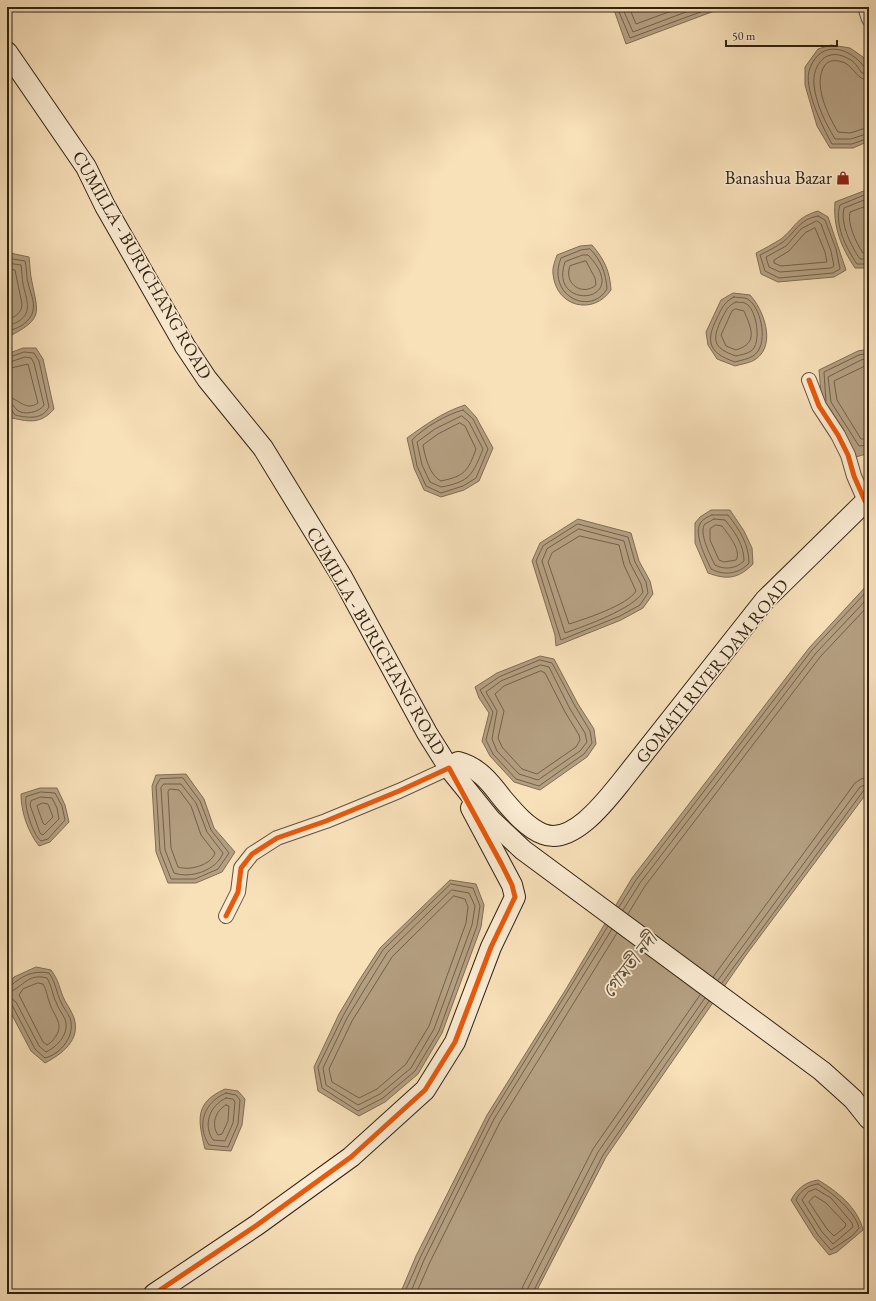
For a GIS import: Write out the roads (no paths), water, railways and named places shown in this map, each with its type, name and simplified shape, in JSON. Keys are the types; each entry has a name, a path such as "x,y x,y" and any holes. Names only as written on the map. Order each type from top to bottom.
{"main road":[{"name":"CUMILLA - BURICHANG ROAD","path":"7,52 86,168 108,212 185,346 207,379 263,448 338,570 427,733 449,768 491,820 509,838 536,860 822,1071 853,1099 869,1119"},
{"name":"GOMATI RIVER DAM ROAD","path":"449,768 458,762 467,764 481,774 523,821 543,834 563,835 574,829 599,809 765,600 867,500"},
{"path":"154,1294 257,1226 351,1157 425,1090 455,1042 491,947 516,897 502,865 449,768"}],"street":[{"path":"865,7 869,19"},
{"path":"809,380 819,406 838,435 848,455 854,476 867,500"},
{"path":"226,916 238,892 241,868 252,854 276,838 334,818 400,791 449,768"}],"water":[{"path":"613,7 725,7 626,44"},
{"path":"831,45 850,48 863,57 869,68 869,141 853,148 830,148 817,126 805,85 805,67 818,49"},
{"path":"869,189 869,268 855,268 839,236 835,220 835,202"},
{"path":"818,211 828,217 846,270 834,277 778,282 761,274 756,253 781,239 805,216"},
{"path":"592,245 606,266 611,290 595,303 586,305 576,304 561,294 556,285 553,272 554,264 557,255 580,246"},
{"path":"10,253 29,257 36,301 36,314 34,319 12,335 7,333 7,254"},
{"path":"733,293 750,295 755,301 763,317 767,336 766,345 762,353 756,359 735,366 717,359 708,345 706,332 721,300"},
{"path":"23,348 36,348 43,359 54,409 49,414 35,421 12,418 7,408 7,354"},
{"path":"869,349 869,453 856,457 822,405 819,370 858,351"},
{"path":"465,405 476,417 493,448 479,481 464,490 441,497 424,490 414,468 407,438 442,415"},
{"path":"711,510 730,510 744,531 752,548 753,564 742,573 732,577 721,577 708,573 695,543 695,523 700,517"},
{"path":"578,519 631,533 639,561 650,581 653,594 643,608 621,620 556,646 555,635 532,561 540,543"},
{"name":"গোমতী নদী","path":"869,583 869,790 746,955 606,1157 535,1294 400,1294 416,1256 487,1115 566,989 632,878 809,648"},
{"path":"540,656 554,659 578,704 594,729 596,744 587,757 540,790 514,782 490,756 482,741 489,713 479,698 475,687 497,673"},
{"path":"186,774 204,799 214,828 235,852 222,872 196,883 168,883 156,852 152,786 156,775"},
{"path":"40,788 57,788 65,805 69,822 50,842 39,846 26,822 22,808 21,794"},
{"path":"450,880 476,884 484,905 481,927 442,1033 418,1074 385,1102 359,1116 318,1091 314,1067 339,1014 380,948"},
{"path":"36,967 51,970 54,974 74,1018 75,1026 75,1033 68,1045 58,1055 45,1063 31,1051 7,1003 7,985 14,977"},
{"path":"225,1089 238,1091 245,1099 242,1125 231,1151 205,1149 200,1121 203,1106 215,1094"},
{"path":"818,1180 832,1189 852,1207 857,1214 863,1230 837,1252 829,1255 814,1237 791,1200 802,1187 809,1182"}],"place":[{"name":"Banashua Bazar","path":"843,178"}]}
